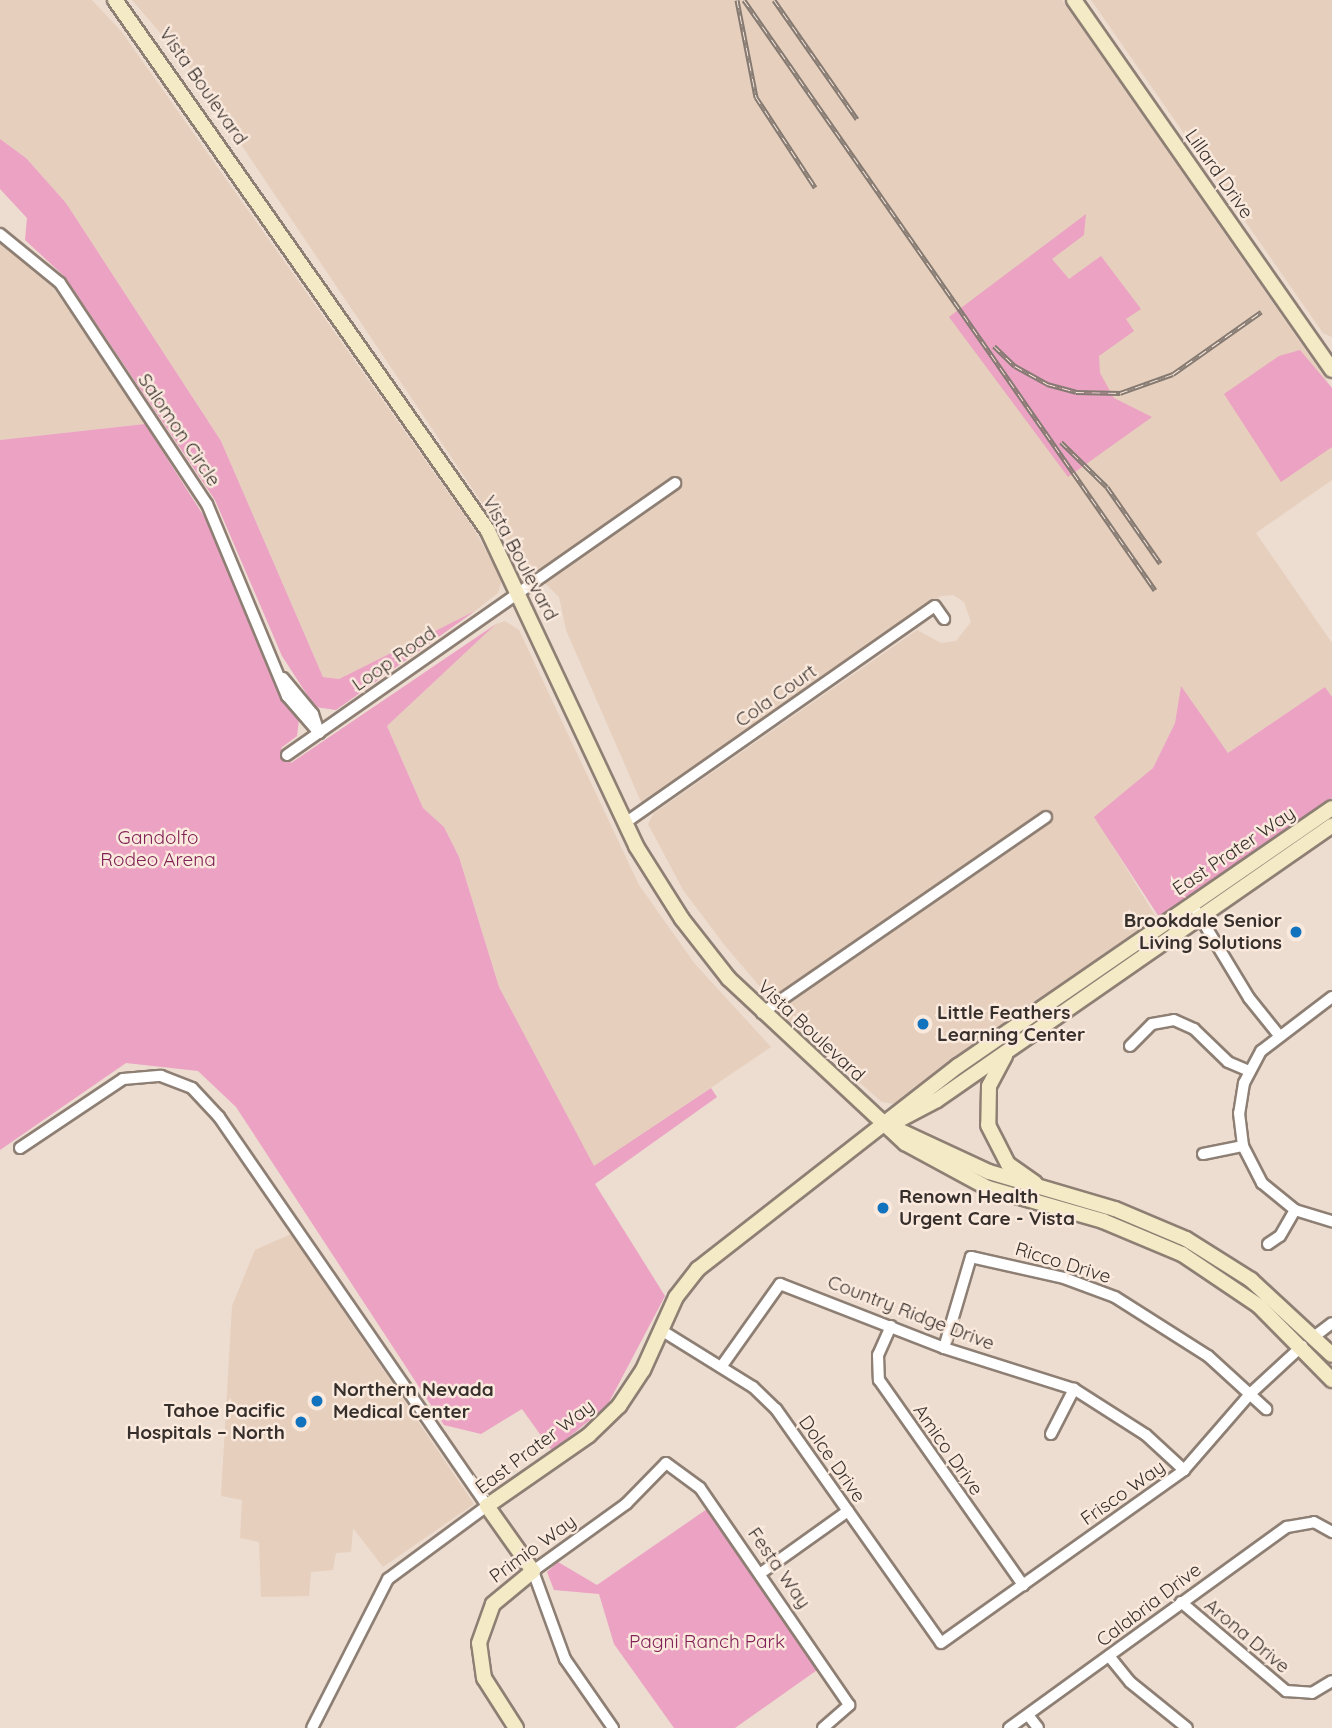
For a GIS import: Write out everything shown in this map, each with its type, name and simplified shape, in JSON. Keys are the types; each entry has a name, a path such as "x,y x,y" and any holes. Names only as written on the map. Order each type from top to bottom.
{"main road":[{"name":"Vista Boulevard","path":"115,0 468,500 520,593 625,823 682,919 762,1013 905,1143 961,1177 1156,1242 1259,1306 1302,1346 1332,1380"},
{"name":"Lillard Drive","path":"1074,0 1330,362"},
{"name":"East Prater Way","path":"888,1125 937,1100 1017,1043 1332,808"},
{"name":"East Prater Way","path":"487,1506 604,1421 632,1389 676,1297 711,1255 888,1125 958,1066 1195,909 1332,825"},
{"path":"1017,1043 989,1086 988,1125 1008,1164 1052,1192"},
{"name":"Vista Boulevard","path":"888,1125 989,1172 1115,1209 1186,1239 1251,1280 1315,1336 1332,1355"},
{"path":"1259,1306 1305,1335 1315,1336"},
{"path":"1302,1346 1312,1346 1332,1364"},
{"path":"487,1506 533,1571"},
{"name":"Primio Way","path":"516,1728 484,1678 480,1633 496,1600 533,1571"}],"street":[{"name":"Salomon Circle","path":"0,234 60,283 207,504 283,678 288,696 319,733"},
{"name":"Loop Road","path":"287,755 675,483"},
{"name":"Cola Court","path":"625,823 935,606 944,619"},
{"path":"762,1013 1046,817"},
{"path":"1195,909 1249,998 1278,1034"},
{"path":"1332,997 1278,1034 1249,1071 1239,1105 1243,1146 1262,1183 1295,1210 1332,1221"},
{"path":"1130,1046 1148,1026 1174,1020 1194,1029 1228,1062 1249,1071"},
{"path":"20,1148 123,1079 161,1076 192,1088 219,1117 487,1506"},
{"path":"1203,1154 1243,1146"},
{"path":"1268,1244 1280,1236 1295,1210"},
{"name":"Ricco Drive","path":"943,1348 971,1257 1065,1278 1115,1297 1199,1350 1250,1394"},
{"name":"Country Ridge Drive","path":"721,1367 780,1284 943,1348 1074,1389 1146,1435 1184,1470"},
{"path":"1315,1336 1332,1323"},
{"name":"Amico Drive","path":"891,1326 878,1355 879,1380 1023,1585"},
{"name":"Dolce Drive","path":"661,1330 721,1367 776,1409 941,1643"},
{"name":"Frisco Way","path":"941,1643 1184,1470 1250,1394 1302,1346"},
{"path":"1051,1434 1074,1389"},
{"path":"1250,1394 1266,1409"},
{"name":"Primio Way","path":"533,1571 626,1504 666,1460"},
{"name":"Festa Way","path":"666,1460 696,1484 852,1706 823,1728"},
{"name":"East Prater Way","path":"312,1728 388,1579 487,1506"},
{"path":"761,1573 848,1511"},
{"name":"Calabria Drive","path":"1009,1728 1287,1527 1314,1522 1332,1532"},
{"path":"533,1571 565,1659 613,1728"},
{"name":"Arona Drive","path":"1181,1602 1286,1691 1312,1693 1332,1681"},
{"path":"1109,1657 1130,1682 1187,1728"},
{"path":"1028,1714 1038,1728"}],"shaded area":[{"path":"0,0 92,0 121,31 474,529 502,580 498,593 475,611 339,679 323,677 221,441 66,203 26,158 0,139"},
{"path":"132,0 1062,0 1332,388 1332,480 1256,533 1332,643 1332,697 1325,687 1228,753 1181,687 1175,723 1153,768 1095,817 1156,917 894,1104 882,1102 794,1026 726,947 683,890 648,824 654,813 917,630 941,643 956,641 971,622 964,602 953,595 941,596 642,804 566,630 559,597 519,558 187,64"},
{"path":"1091,0 1332,0 1332,337 1323,333"},
{"path":"0,243 53,287 145,424 0,440"},
{"path":"505,621 519,630 639,885 695,964 771,1047 594,1167 499,987 459,857 444,827 423,808 387,726 496,624"},
{"name":"Northern Nevada Medical Center","path":"291,1234 474,1504 383,1567 353,1528 351,1552 336,1553 333,1570 311,1572 309,1596 261,1597 259,1542 240,1538 242,1500 221,1496 232,1306 255,1250"}],"green space":[{"path":"0,139 26,158 66,203 221,441 323,677 339,679 475,611 336,710 315,707 282,656 215,500 65,277 25,240 27,218 0,189"},
{"path":"1086,214 1084,235 1052,259 1069,279 1101,256 1141,309 1126,319 1134,331 1099,356 1100,373 1114,398 1152,417 1068,477 949,317"},
{"path":"1300,350 1332,388 1332,447 1281,482 1224,394 1279,356"},
{"name":"Gandolfo Rodeo Arena","path":"145,424 214,532 269,666 299,720 297,736 281,748 291,763 496,624 387,726 423,808 444,827 459,857 499,987 594,1166 711,1088 717,1097 595,1184 665,1296 607,1406 552,1451 522,1409 481,1434 444,1425 236,1107 198,1071 126,1063 0,1150 0,440"},
{"path":"1181,686 1228,753 1325,687 1332,697 1332,798 1159,917 1094,817 1153,768 1175,723"},
{"name":"Pagni Ranch Park","path":"707,1509 820,1668 735,1728 674,1728 614,1644 599,1594 554,1590 547,1572 558,1562 597,1585"}],"railway":[{"path":"737,0 756,97 815,187"},
{"path":"744,0 1155,590"},
{"path":"774,0 857,119"},
{"path":"994,346 1015,366 1047,384 1076,392 1120,393 1173,374 1261,312"},
{"path":"1061,442 1107,487 1160,563"}],"place":[{"name":"Brookdale Senior Living Solutions","path":"1296,932"},
{"name":"Little Feathers Learning Center","path":"923,1024"},
{"name":"Renown Health Urgent Care - Vista","path":"883,1208"},
{"name":"Northern Nevada Medical Center","path":"317,1401"},
{"name":"Tahoe Pacific Hospitals – North","path":"301,1422"}]}
